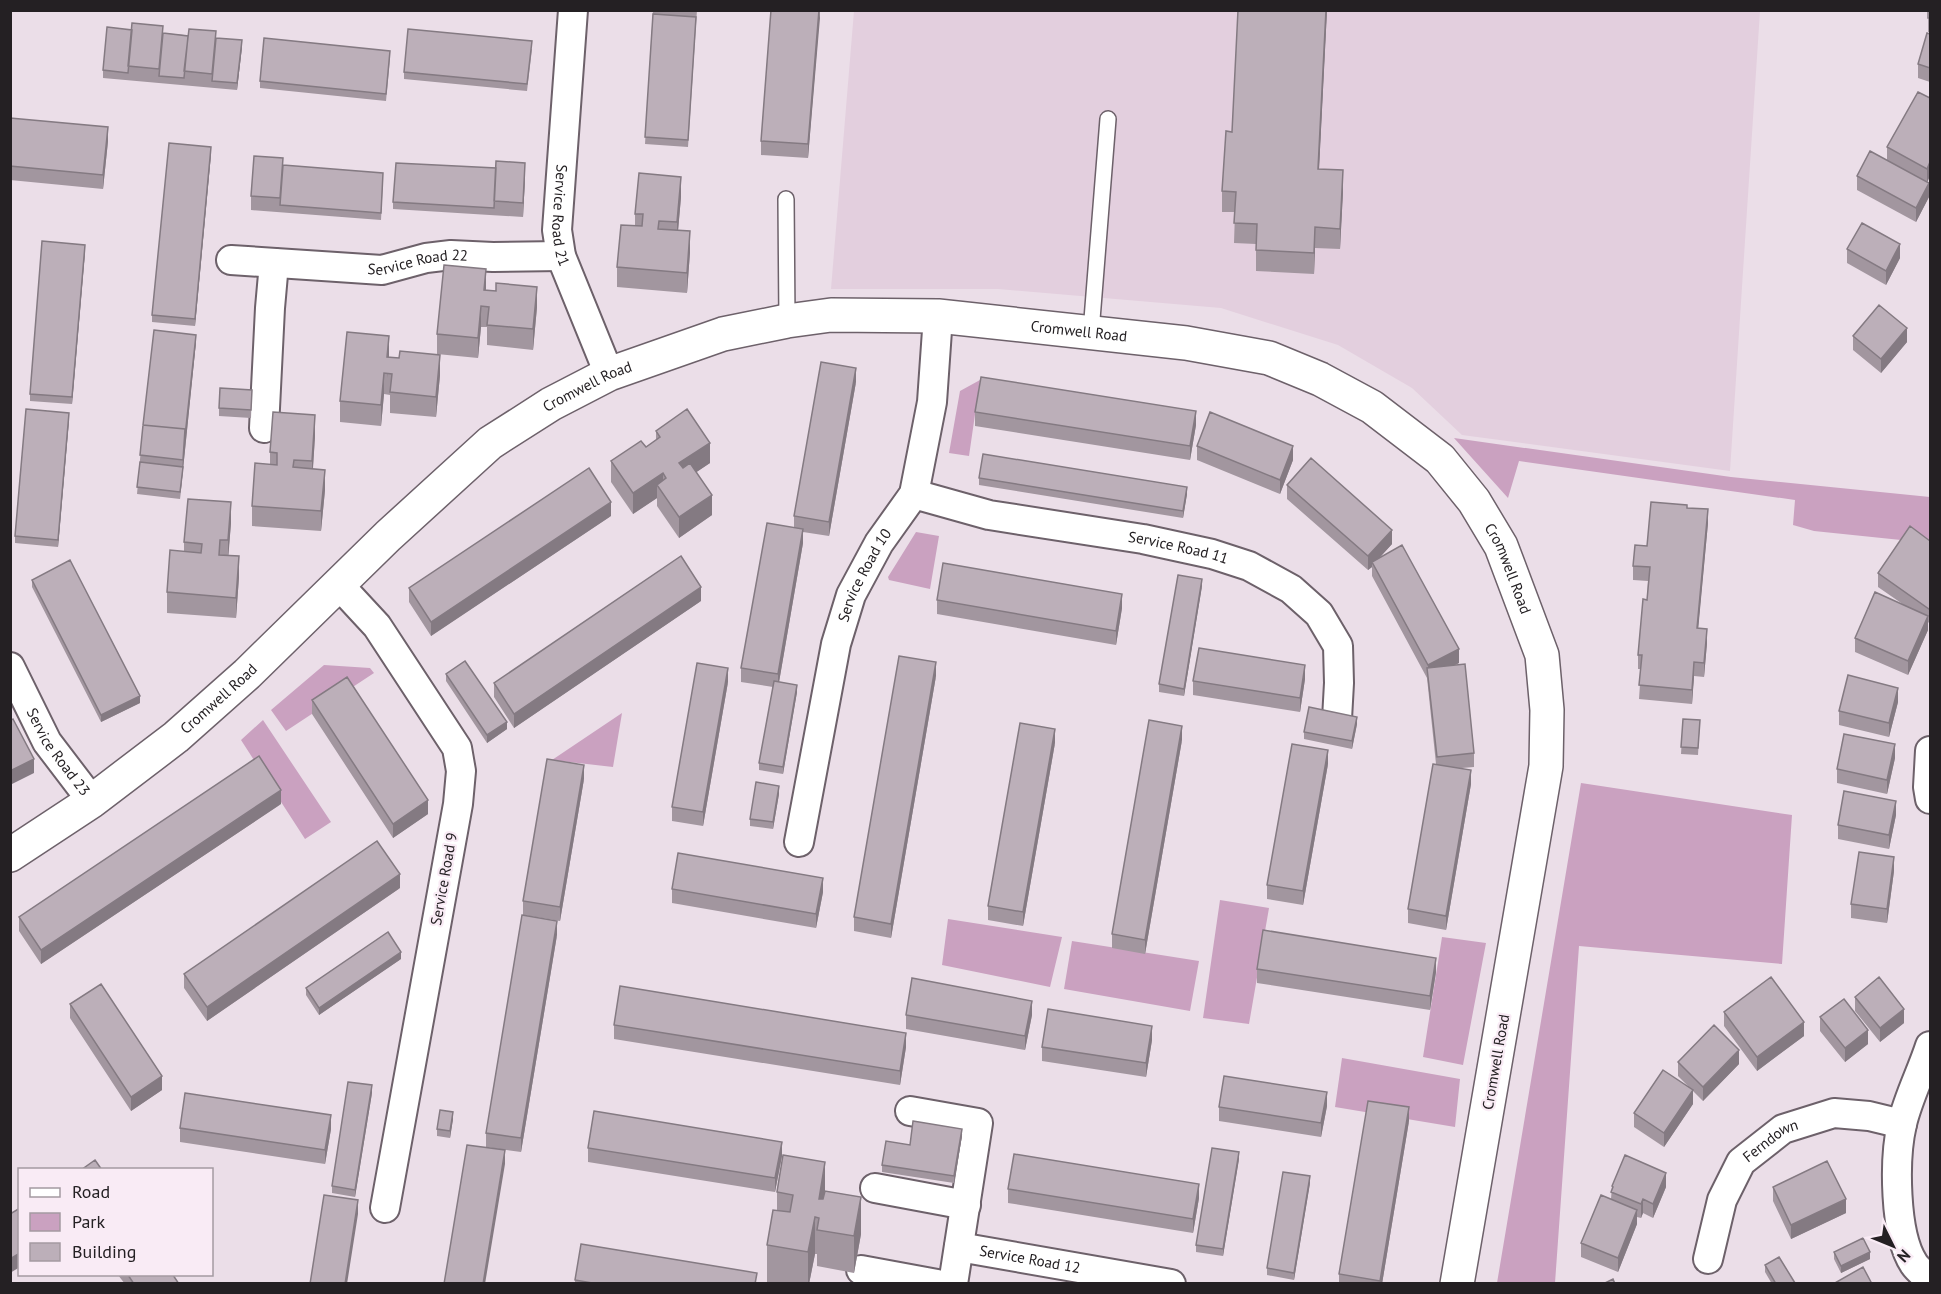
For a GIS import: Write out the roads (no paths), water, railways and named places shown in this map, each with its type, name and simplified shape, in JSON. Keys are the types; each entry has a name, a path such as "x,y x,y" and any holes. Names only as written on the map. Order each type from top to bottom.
{"street":[{"name":"Service Road 21","path":"573,10 557,230 561,256 609,374"},
{"name":"Service Road 22","path":"231,260 382,270 426,258 451,255 561,256"},
{"path":"264,428 274,263"},
{"name":"Cromwell Road","path":"10,855 92,801 185,729 247,674 388,536 490,443 551,404 609,374 723,334 831,315 938,316 1186,343 1269,358 1320,379 1372,407 1440,459 1474,501 1501,546 1542,655 1547,710 1546,766 1456,1284"},
{"name":"Service Road 10","path":"799,842 836,644 851,595 879,543 914,494 932,402 938,316"},
{"name":"Service Road 11","path":"914,494 989,514 1143,539 1212,554 1249,566 1298,595 1319,614 1338,646 1337,718"},
{"name":"Service Road 9","path":"339,585 377,626 427,700 457,748 461,771 458,804 385,1208"},
{"name":"Service Road 23","path":"10,668 47,742 92,801"},
{"path":"1930,751 1928,787 1930,800"},
{"path":"1930,1046 1902,1124 1897,1177 1902,1234 1914,1264 1930,1280"},
{"name":"Service Road 12","path":"910,1111 978,1123 953,1284"},
{"name":"Ferndown","path":"1708,1259 1722,1200 1741,1162 1783,1129 1834,1113 1869,1116 1902,1124"},
{"path":"875,1188 966,1205"},
{"name":"Service Road 12","path":"959,1247 1171,1284"},
{"path":"861,1270 937,1284"}],"lane":[{"path":"1091,332 1108,119"},
{"path":"786,199 787,321"}]}
